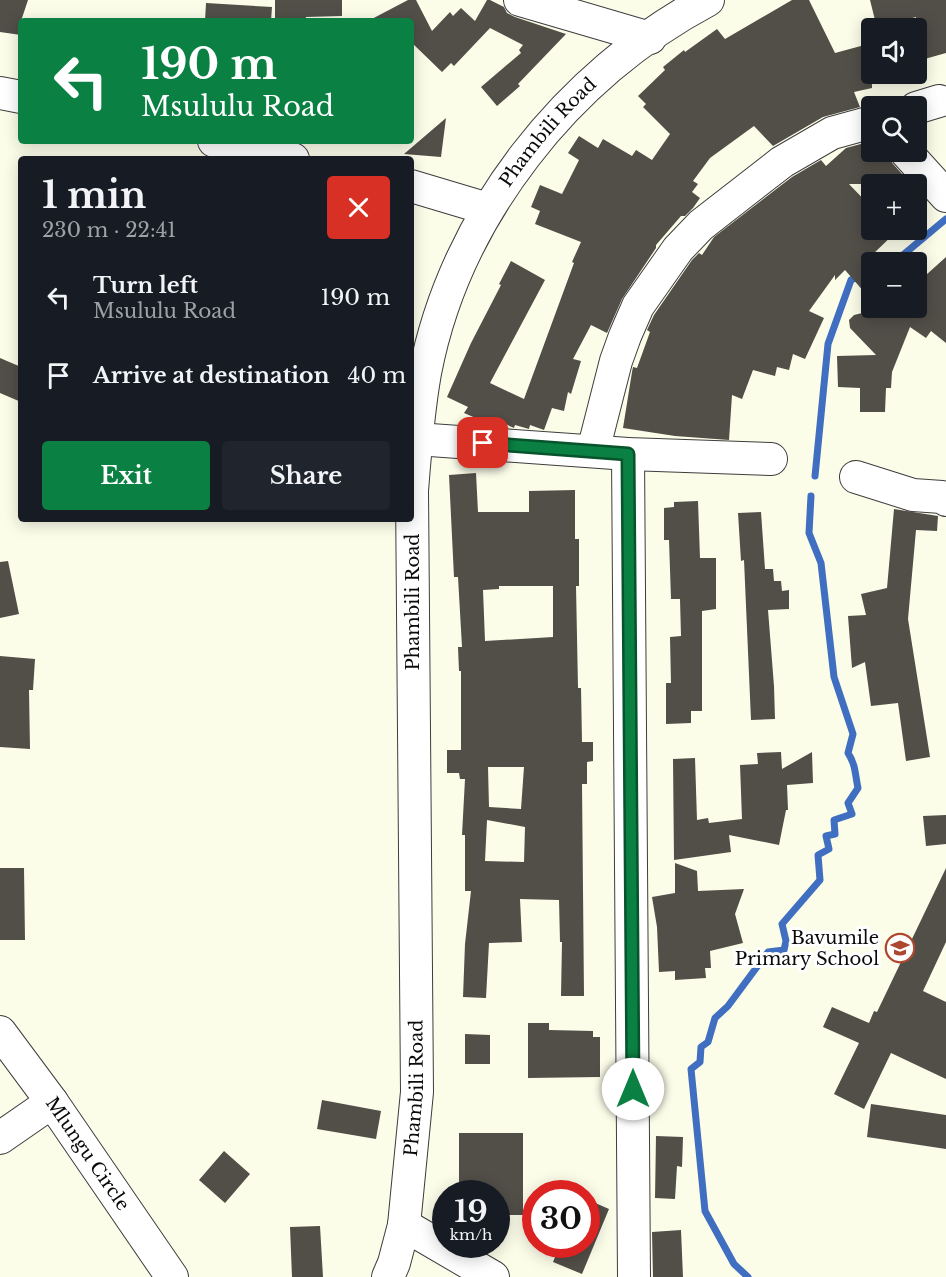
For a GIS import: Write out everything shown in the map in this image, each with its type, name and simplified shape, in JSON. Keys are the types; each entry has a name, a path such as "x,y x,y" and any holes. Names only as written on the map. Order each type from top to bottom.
{"street":[{"path":"520,0 650,38"},
{"name":"Phambili Road","path":"414,465 425,372 443,309 462,260 488,209 525,155 572,101 620,57 650,38 675,17 708,0"},
{"path":"0,93 18,97"},
{"path":"593,452 625,336 638,306 678,249 701,225 782,162 832,133 861,125"},
{"path":"227,144 280,156"},
{"path":"915,162 946,196"},
{"path":"414,187 488,209"},
{"path":"416,439 628,454 771,459"},
{"path":"628,454 634,1277"},
{"path":"856,477 913,495 942,497 946,500"},
{"name":"Phambili Road","path":"388,1277 404,1225 417,1092 412,522"},
{"name":"Mlungu Circle","path":"0,1032 52,1102 172,1277"},
{"path":"0,1138 52,1102"},
{"path":"404,1225 493,1277"}],"building":[{"path":"0,0 28,0 22,18 18,18 18,35 0,32"},
{"path":"275,0 342,0 342,16 275,18"},
{"path":"408,0 416,0 432,31 450,12 453,16 461,8 475,21 487,0 490,0 504,7 507,13 515,17 566,34 518,84 520,86 497,106 481,87 521,53 519,50 523,45 490,28 454,66 451,63 442,72 414,45 414,18 374,18"},
{"path":"792,0 809,0 835,53 861,46 861,84 872,84 872,88 854,92 860,107 823,117 773,146 754,126 710,158 693,181 698,184 692,192 700,198 656,245 622,299 607,333 591,325 573,359 581,361 571,394 568,392 564,411 552,408 544,430 530,425 529,429 515,425 514,428 495,419 492,425 464,413 468,407 447,397 511,261 545,280 490,383 524,399 581,242 535,224 540,211 531,207 540,185 562,194 579,160 568,153 579,136 598,148 603,139 632,156 636,150 652,160 670,134 643,107 646,104 638,96 665,70 663,67 684,50 685,52 717,29 725,39"},
{"path":"870,0 946,0 946,53 927,58 927,18 874,18"},
{"path":"206,3 272,7 271,18 205,18"},
{"path":"446,118 441,157 404,154"},
{"path":"861,144 861,162 892,162 902,174 861,174 861,184 849,184 861,197 861,240 888,240 875,252 861,252 861,288 845,270 835,280 835,275 809,311 824,318 805,359 793,354 789,370 777,367 775,376 753,370 742,399 732,395 729,440 675,436 623,428 633,367 637,368 650,332 647,330 654,315 692,260 699,253 702,255 714,237 792,177 821,160 826,166 846,148"},
{"path":"946,257 946,343 931,331 926,338 910,327 892,372 891,388 886,388 885,412 860,412 860,388 838,387 837,356 876,355 850,328 849,320 854,315 861,313 861,318 927,318 927,274"},
{"path":"0,358 18,366 18,401 0,393"},
{"path":"476,473 478,512 529,512 529,491 575,490 575,539 579,539 579,586 576,586 578,688 581,688 582,742 593,742 593,761 587,762 587,784 582,784 584,996 561,996 562,942 560,942 559,900 520,899 522,942 489,943 486,998 463,997 465,944 471,891 465,891 465,835 462,835 465,779 460,779 459,773 447,773 447,750 461,750 461,671 459,671 458,647 462,647 458,577 454,577 449,475","holes":["499,586 553,586 553,637 485,641 483,590 499,589","488,767 524,767 521,809 489,807","487,820 525,827 524,862 485,861"]},
{"path":"698,501 700,558 716,558 716,609 702,611 702,711 691,711 691,723 666,724 666,683 671,683 670,637 681,636 680,599 671,599 669,540 664,540 664,508 674,507 674,502"},
{"path":"894,509 938,516 937,531 916,530 908,619 930,757 906,761 898,703 871,706 865,662 852,668 848,616 866,615 861,594 887,588"},
{"path":"761,512 765,569 773,569 774,581 781,581 782,591 789,590 789,609 768,610 775,719 751,720 744,560 741,561 738,513"},
{"path":"8,561 19,614 0,618 0,562"},
{"path":"0,656 35,659 33,690 29,690 30,749 0,747"},
{"path":"781,752 782,769 812,752 813,783 787,785 788,810 786,810 779,845 729,835 731,852 674,860 673,759 695,758 697,820 708,818 709,823 742,819 740,765 758,764 757,753"},
{"path":"946,815 946,844 926,846 923,816"},
{"path":"675,863 697,871 698,891 744,889 735,914 743,943 710,951 711,968 705,968 706,978 675,980 675,971 659,972 657,927 652,897 675,893"},
{"path":"0,868 24,868 25,940 0,940"},
{"path":"946,868 946,942 923,991 946,1002 946,1079 891,1053 864,1109 834,1094 859,1043 823,1027 832,1007 869,1023 874,1011 877,1012"},
{"path":"528,1023 549,1023 549,1030 593,1031 593,1037 600,1037 600,1077 528,1078"},
{"path":"465,1034 490,1035 490,1064 465,1064"},
{"path":"322,1100 381,1111 376,1139 317,1129"},
{"path":"871,1104 946,1115 946,1149 867,1137"},
{"path":"459,1133 523,1133 522,1215 510,1215 510,1180 459,1180"},
{"path":"656,1136 683,1137 682,1167 677,1166 675,1199 655,1198"},
{"path":"224,1151 250,1174 225,1203 199,1180"},
{"path":"600,1205 609,1209 600,1231"},
{"path":"320,1226 323,1277 292,1277 290,1227"},
{"path":"681,1230 683,1277 653,1277 652,1232"},
{"path":"555,1258 589,1258 582,1274 553,1262"}],"waterway":[{"path":"907,252 946,219"},
{"path":"815,476 828,344 851,280 861,275"},
{"path":"748,1277 734,1264 705,1211 691,1069 700,1062 701,1047 708,1042 715,1018 728,1006 768,952 784,950 786,941 782,924 820,880 818,855 829,849 826,836 835,834 834,820 852,814 848,803 858,788 854,766 848,753 853,734 834,677 821,563 809,533 811,496"}],"place":[{"name":"Bavumile Primary School","path":"900,948"}],"route":[{"path":"483,443 628,454 633,1089"}]}
